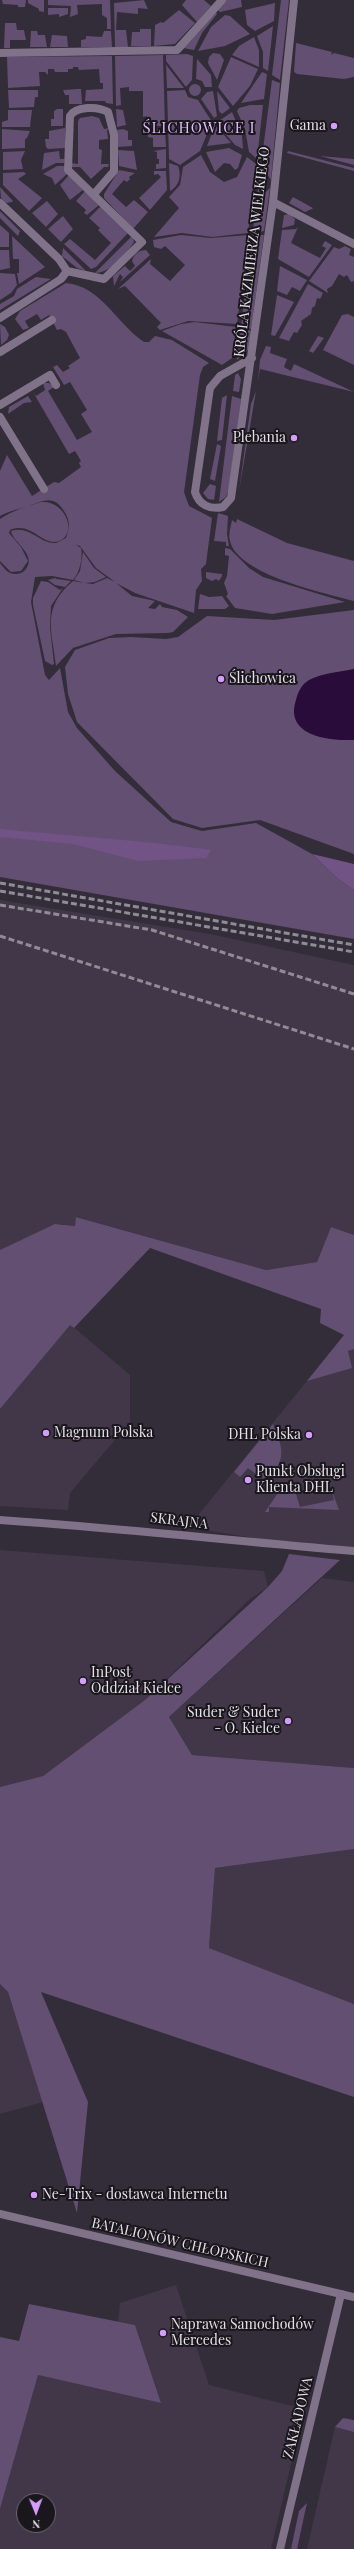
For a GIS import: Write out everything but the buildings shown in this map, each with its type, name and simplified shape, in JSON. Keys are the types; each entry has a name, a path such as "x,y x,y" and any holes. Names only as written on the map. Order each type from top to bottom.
{"street":[{"path":"0,53 164,51 179,49 222,0"},
{"name":"KRÓLA KAZIMIERZA WIELKIEGO","path":"252,358 220,376 210,388 195,492 199,501 206,506 220,508 227,506 231,498 252,358 273,202 294,0"},
{"path":"0,203 59,259 67,271 104,279 142,242 68,170 70,116 73,112 84,108 101,108 108,112 114,135 114,171 94,194"},
{"path":"273,202 354,244"},
{"path":"0,318 61,279 67,271"},
{"path":"0,352 52,320"},
{"path":"0,405 50,375 56,386"},
{"path":"0,417 44,489"},
{"name":"SKRAJNA","path":"0,1520 184,1534 222,1540 354,1551"},
{"name":"BATALIONÓW CHŁOPSKICH","path":"0,2214 354,2297"},
{"name":"ZAKŁADOWA","path":"280,2549 341,2294"}],"shaded area":[{"path":"2,0 26,0 25,7 3,4"},
{"path":"28,0 44,0 44,12 39,11 39,9 28,3"},
{"path":"48,0 110,0 111,29 107,29 107,18 102,15 102,4 77,5 78,14 70,17 71,6 48,5"},
{"path":"144,0 148,9 138,8 138,14 117,12 116,30 126,30 128,47 115,47 114,3"},
{"path":"186,0 204,0 211,6 197,22 182,5"},
{"path":"226,0 241,0 242,7 220,12 217,9"},
{"path":"281,0 289,0 280,80 272,75"},
{"path":"275,3 274,21 255,31 247,25 245,10"},
{"path":"48,8 68,8 68,14 59,17 59,14 48,15"},
{"path":"179,10 195,23 175,44 154,46 155,25 161,22 163,23"},
{"path":"216,12 217,14 202,33 194,50 183,48"},
{"path":"225,15 230,16 250,34 225,46 198,51 211,27"},
{"path":"5,23 16,23 17,30 24,30 26,40 10,40 10,48 4,48"},
{"path":"273,26 268,71 263,68 263,52 257,36"},
{"path":"140,29 151,29 151,46 131,46 132,32 140,32"},
{"path":"31,31 37,31 38,35 45,35 47,47 30,47"},
{"path":"104,31 111,31 112,47 81,47 81,40 86,39 86,36 102,37"},
{"path":"52,35 67,36 68,47 50,47"},
{"path":"254,37 259,50 259,67 232,55 239,46"},
{"path":"296,43 332,52 331,55 334,53 354,58 354,77 344,79 297,74 294,72"},
{"path":"213,53 220,54 224,60 217,80 208,63 209,57"},
{"path":"187,54 193,56 192,80 186,87 166,61 166,55"},
{"path":"163,55 165,126 148,126 147,116 143,117 143,91 129,91 129,87 120,88 121,105 116,106 115,56"},
{"path":"112,56 113,104 106,103 105,101 85,101 86,90 103,89 103,83 100,83 99,69 79,70 78,67 73,67 73,69 68,69 68,72 55,72 54,69 48,69 48,75 45,72 39,72 40,86 8,88 7,57"},
{"path":"231,57 258,69 250,86 233,106 218,87"},
{"path":"197,59 211,75 212,87 205,87 202,81 196,79"},
{"path":"166,64 167,66 184,88 167,88"},
{"path":"262,72 267,74 264,99 241,103"},
{"path":"272,80 280,83 271,180 261,165"},
{"path":"193,84 197,84 201,90 197,96 193,96 189,92 189,88"},
{"path":"81,89 82,104 69,104 69,95 65,95 63,90"},
{"path":"8,90 38,90 38,97 35,97 34,107 9,108"},
{"path":"185,90 188,97 198,100 212,122 200,151 180,165 169,159 167,91"},
{"path":"213,91 217,116 214,118 201,99 207,92"},
{"path":"217,91 230,108 222,114 219,111"},
{"path":"250,105 263,105 257,159 249,152 245,129 237,111 239,108"},
{"path":"57,109 63,109 63,126 51,126 51,119 54,119 54,111"},
{"path":"116,109 123,110 126,125 117,127"},
{"path":"8,110 32,110 30,127 2,127 2,122 8,120"},
{"path":"232,112 242,136 243,149 235,145 216,123"},
{"path":"92,116 99,118 104,129 110,128 107,130 108,139 99,140 99,149 102,150 101,164 109,164 108,167 104,167 91,179 80,167 72,167 71,163 78,164 78,121 80,118"},
{"path":"215,125 216,126 231,143 207,146"},
{"path":"65,128 65,148 48,149 46,147 45,139 49,139 49,131"},
{"path":"2,129 30,131 25,139 25,148 2,149"},
{"path":"123,129 128,131 128,140 132,140 132,146 117,147 117,130"},
{"path":"147,129 165,129 166,147 153,147 153,138 148,137"},
{"path":"229,148 242,155 238,168 235,170 230,164 224,163 215,172 206,152"},
{"path":"166,149 166,168 156,169 156,164 159,164 159,159 157,159 157,152 153,151"},
{"path":"118,150 134,151 137,170 119,166"},
{"path":"25,151 21,160 23,169 3,170 3,152"},
{"path":"59,151 60,159 65,159 64,163 56,163 42,170 44,153"},
{"path":"288,151 354,168 354,171 287,153"},
{"path":"201,155 210,172 224,182 237,177 247,157 256,164 248,233 212,237 182,233 154,237 179,208 169,197 180,185 183,167"},
{"path":"320,156 354,159 354,165"},
{"path":"169,163 178,166 180,173 178,184 170,191"},
{"path":"57,166 65,166 67,174 55,185 52,178 43,174"},
{"path":"119,170 135,173 129,177 130,179 127,182 124,180 112,194 126,207 134,200 148,212 133,229 104,198 104,194"},
{"path":"261,170 266,180 265,189 257,196"},
{"path":"154,171 166,171 167,190 150,210 139,198 161,177 158,174 154,175"},
{"path":"24,172 26,174 18,179 42,198 29,211 3,185 3,173"},
{"path":"69,175 83,190 70,200 60,185"},
{"path":"0,187 13,201 12,202 6,203 1,198"},
{"path":"270,188 264,231 253,233 256,201"},
{"path":"85,191 99,205 87,215 84,213 86,210 76,201"},
{"path":"293,197 313,208 305,212 289,203"},
{"path":"47,201 58,214 46,227 32,213"},
{"path":"101,206 128,233 96,267 91,269 64,244 70,239 95,260 111,243 98,230 100,228 89,218"},
{"path":"0,211 20,231 18,236 0,218"},
{"path":"289,214 295,219 294,225 282,228 284,215"},
{"path":"63,216 73,229 61,242 48,229"},
{"path":"0,225 9,233 9,247 0,247"},
{"path":"298,227 291,243 320,258 326,248 322,246 325,241 332,245 309,277 278,259 282,230 296,229"},
{"path":"181,235 211,238 248,235 237,324 188,321 160,330 157,327 161,323 125,286 118,289 151,259 150,264 170,281 185,265 165,246 161,249 154,247 153,240"},
{"path":"252,235 264,235 251,329 241,326"},
{"path":"12,236 45,267 19,284 17,273 19,273 19,259 13,259"},
{"path":"132,236 134,242 122,258 112,267 95,273"},
{"path":"345,246 351,249 349,255 354,257 354,281 351,282 347,275 344,277 339,274 332,286 327,289 328,293 309,281 334,247 339,249"},
{"path":"63,248 86,271 77,268 62,256"},
{"path":"0,250 9,250 10,268 0,270"},
{"path":"146,250 150,255 120,282 123,277 120,274 114,286 113,276 125,266 130,271 135,266 132,261 135,254"},
{"path":"280,266 307,280 300,291 292,287 287,295 277,291"},
{"path":"0,273 15,274 17,285 11,293 0,300"},
{"path":"36,277 51,279 0,310 0,304 14,296 17,289"},
{"path":"66,283 89,291 144,342 149,342 155,336 172,340 209,363 203,367 200,375 184,492 189,506 212,518 206,564 201,569 202,581 196,590 194,613 135,593 116,583 132,596 155,601 148,608 155,609 160,604 162,607 177,610 188,617 173,632 116,634 73,648 56,666 51,620 56,601 63,591 73,581 93,584 107,578 115,582 96,568 80,546 76,545 81,548 82,556 79,569 73,580 52,576 35,577 31,602 45,675 49,680 60,668 68,712 77,728 115,771 171,822 202,831 256,823 312,854 337,878 354,890 354,939 0,877 0,563 8,572 13,574 24,571 29,564 27,554 11,531 24,530 44,541 56,543 66,538 69,524 66,514 60,505 56,502 46,500 0,516 0,471 7,455 32,496 54,482 59,483 81,467 79,463 81,461 75,451 69,454 33,392 36,396 45,390 43,383 49,383 54,387 48,391 77,440 92,432 81,414 87,410 70,382 64,385 53,367 57,365 63,372 70,368 68,366 80,358 66,332 61,329 57,330 49,315 41,320 37,314 25,321 29,328 23,330 15,319 20,311"},
{"path":"308,284 323,293 320,299 317,298 311,314 301,321 302,325 297,333 294,332 289,341 279,338"},
{"path":"277,295 294,302 275,336 271,335"},
{"path":"348,314 354,317 354,365 323,350 342,315"},
{"path":"195,322 236,327 232,358 222,365 162,331 181,324"},
{"path":"0,324 5,327 9,335 7,340 1,345"},
{"path":"241,327 251,331 249,349 237,360"},
{"path":"318,336 324,338 313,353 309,351"},
{"path":"266,346 271,347 270,353 287,359 284,367 291,371 294,364 354,392 260,369 258,382 260,360"},
{"path":"238,373 241,379 239,392 233,391 235,375"},
{"path":"256,391 239,491 251,404"},
{"path":"227,395 222,440 217,441 222,398"},
{"path":"28,396 32,402 24,403 8,414 9,407"},
{"path":"232,396 241,399 229,488 226,497 219,502"},
{"path":"217,444 221,446 215,481 210,479"},
{"path":"210,484 216,486 214,500 208,499 203,493"},
{"path":"41,502 50,503 57,506 63,512 68,525 68,532 65,537 59,541 53,542 47,541 25,529 18,528 10,530 9,533 21,547 28,561 21,571 11,572 0,561 0,519 15,511"},
{"path":"218,513 228,516 227,534 229,546 226,546 226,542 214,541"},
{"path":"237,519 287,543 354,561 354,601 284,581 249,564 236,553 229,538 232,520 236,523"},
{"path":"225,548 230,549 249,568 263,577 345,602 272,614 235,608 226,596 228,594 224,583 227,576 229,556 225,555"},
{"path":"83,552 94,568 106,577 95,582 85,583 74,580 80,571"},
{"path":"206,572 222,574 222,576 219,581 216,579 212,581 206,578"},
{"path":"55,578 71,581 65,587 55,585 48,580"},
{"path":"41,581 48,582 60,590 63,588 51,606 50,627 54,664 52,665 45,661 33,605 33,598"},
{"path":"200,594 209,597 222,596 229,606 225,609 198,609"},
{"path":"354,610 354,854 260,820 202,828 173,819 77,722 68,694 65,667 75,650 109,638 131,637 166,639 178,637 207,616 274,620"},
{"path":"354,669 354,740 321,737 302,729 296,722 294,712 298,694 304,684 309,680 320,676"},
{"path":"0,829 211,850 206,858 138,861 73,844 0,837"},
{"path":"312,854 354,864 354,890 337,878"},
{"path":"0,900 210,934 354,965 354,1235 331,1227 317,1262 266,1270 77,1217 75,1226 59,1224 0,1252"},
{"path":"76,1217 266,1270 317,1262 331,1227 354,1235 354,1349 348,1351 352,1368 307,1381 344,1335 320,1323 321,1309 150,1248 74,1328 70,1325 0,1409 0,1250 55,1224 75,1226"},
{"path":"70,1324 130,1375 130,1422 70,1493 68,1510 0,1506 0,1409"},
{"name":"DHL Polska","path":"344,1335 354,1336 354,1551 211,1531 191,1524"},
{"path":"273,1424 281,1447 281,1459 274,1472 268,1479 260,1477 248,1468 240,1477 234,1472"},
{"path":"288,1487 295,1491 300,1507 334,1500 331,1488 339,1510 269,1507 269,1512 265,1512 280,1490"},
{"name":"InPost Oddział Kielce","path":"0,1550 264,1571 268,1587 250,1599 145,1700 43,1776 0,1787"},
{"path":"289,1554 340,1560 169,1717 192,1755 354,1768 354,1849 215,1868 209,1948 354,2004 354,2097 41,1992 88,2102 77,2213 8,1992 0,1984 0,1787 43,1776 145,1700 268,1587 282,1571"},
{"path":"322,1578 354,1582 354,1768 192,1755 169,1717"},
{"path":"354,1849 354,2004 209,1948 215,1868"},
{"path":"0,1984 8,1992 43,2102 0,2114"},
{"path":"176,2285 209,2385 304,2409 271,2549 0,2549 0,2509 38,2375 161,2403 135,2325 118,2322 120,2303"},
{"path":"29,2304 135,2325 161,2403 38,2375 0,2509 0,2337 19,2341"},
{"path":"343,2418 354,2420 354,2432 335,2427"},
{"path":"335,2427 354,2432 354,2549 307,2549"},
{"path":"307,2503 297,2549 291,2549 299,2511"}],"railway":[{"path":"0,883 354,945"},
{"path":"0,891 354,952"},
{"path":"0,905 152,930 354,994"},
{"path":"0,936 354,1049"}],"place":[{"name":"Gama","path":"334,126"},
{"name":"Plebania","path":"294,438"},
{"name":"Ślichowica","path":"221,679"},
{"name":"Magnum Polska","path":"46,1433"},
{"name":"DHL Polska","path":"309,1435"},
{"name":"Punkt Obsługi Klienta DHL","path":"248,1480"},
{"name":"InPost Oddział Kielce","path":"83,1681"},
{"name":"Suder & Suder - O. Kielce","path":"288,1721"},
{"name":"Ne-Trix - dostawca Internetu","path":"34,2195"},
{"name":"Naprawa Samochodów Mercedes","path":"163,2333"}],"district":[{"name":"ŚLICHOWICE I","path":"199,128"}]}
